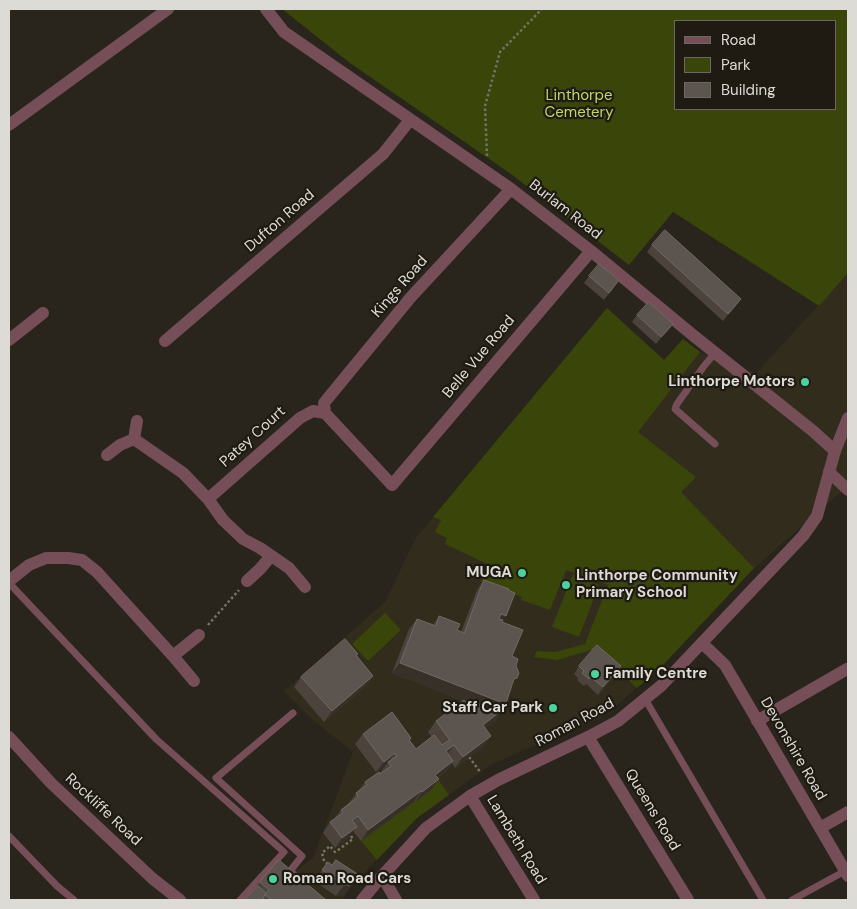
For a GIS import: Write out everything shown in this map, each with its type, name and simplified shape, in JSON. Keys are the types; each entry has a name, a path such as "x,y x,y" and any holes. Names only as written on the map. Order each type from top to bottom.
{"street":[{"path":"9,125 168,9"},
{"name":"Burlam Road","path":"266,9 284,32 511,189 591,251 813,431 835,451"},
{"name":"Dufton Road","path":"165,341 383,154 410,120"},
{"name":"Kings Road","path":"325,413 324,404 404,304 511,189"},
{"name":"Belle Vue Road","path":"325,413 392,485 591,251"},
{"path":"9,340 43,313"},
{"name":"Patey Court","path":"208,499 300,418 314,411 325,413"},
{"name":"Roman Road","path":"362,900 426,828 470,796 498,780 618,721 662,685 803,536 817,516 835,451 848,418"},
{"path":"134,439 137,421"},
{"path":"134,439 183,473 208,499 223,520 243,539 289,568 305,587"},
{"path":"107,455 120,445 134,439"},
{"path":"829,472 848,490"},
{"path":"247,581 271,556"},
{"path":"9,582 29,565 46,558 82,560 97,572 194,681"},
{"path":"173,656 199,635"},
{"name":"Devonshire Road","path":"702,644 724,665 847,874"},
{"path":"757,722 848,670"},
{"name":"Queens Road","path":"588,736 688,900"},
{"name":"Rockliffe Road","path":"9,737 51,783 153,880 180,900"},
{"name":"Lambeth Road","path":"470,796 534,900"},
{"path":"820,828 848,812"},
{"path":"382,876 396,900"}],"lane":[{"path":"715,353 675,409 715,444"},
{"path":"9,582 156,739 284,852 240,900"},
{"path":"644,699 763,900"},
{"path":"293,713 216,778 302,856 290,871 303,883"},
{"path":"9,836 57,886 74,900"},
{"path":"792,900 847,874"}],"path":[{"path":"488,173 485,106 500,52 542,9"},
{"path":"199,635 247,581"},
{"path":"469,757 481,773"},
{"path":"331,866 324,861 322,853 330,846 335,852 353,839 346,830"}],"shaded area":[{"name":"Linthorpe Community Primary School","path":"848,273 848,486 754,568 663,665 617,705 600,718 492,764 417,818 353,884 342,900 254,900 313,858 353,752 313,720 284,691 385,602 415,539 607,308 664,360 683,339 700,352 756,373"}],"green space":[{"name":"Linthorpe Cemetery","path":"282,9 848,9 848,273 819,306 673,212 629,265 511,174 350,63"},
{"path":"607,308 664,360 683,339 700,352 638,432 696,477 681,492 754,568 663,665 637,688 595,649 557,660 534,657 537,651 555,652 585,644 608,585 566,570 550,610 521,600 522,597 481,581 487,564 445,544 447,538 435,532 441,520 433,517"},
{"path":"573,574 599,585 579,637 552,627"},
{"path":"385,613 401,630 368,661 352,644"},
{"path":"437,778 449,795 417,818 377,860 361,841 431,790"}],"building":[{"path":"665,230 741,299 728,314 652,245"},
{"path":"599,264 619,280 609,293 589,276"},
{"path":"649,302 673,324 661,337 637,315"},
{"path":"484,580 515,593 506,616 501,614 499,619 523,630 512,656 518,659 516,666 519,673 517,678 514,679 502,710 483,725 491,736 463,757 454,745 446,751 453,761 435,775 439,779 368,830 358,816 352,820 357,827 342,838 330,822 343,813 341,810 358,797 356,793 367,785 365,782 391,766 388,762 397,756 395,753 384,762 363,734 392,712 411,738 409,740 416,749 434,735 442,745 450,740 436,721 464,700 469,707 477,701 486,713 496,706 498,701 400,663 417,619 436,626 439,616 460,624 457,630 464,633"},
{"path":"345,639 373,676 332,711 301,677"},
{"name":"Family Centre","path":"597,645 621,666 603,687 591,677 589,679 582,673 584,671 579,666"},
{"path":"279,860 326,900 272,900 265,895 269,890 260,882"},
{"path":"336,860 359,875 350,885 344,885 322,870 328,862 332,865"},
{"path":"258,886 266,893 263,898 265,900 245,900"}],"place":[{"name":"Linthorpe Motors","path":"805,382"},
{"name":"MUGA","path":"522,573"},
{"name":"Linthorpe Community Primary School","path":"566,585"},
{"name":"Family Centre","path":"595,674"},
{"name":"Staff Car Park","path":"553,708"},
{"name":"Roman Road Cars","path":"273,879"}]}
